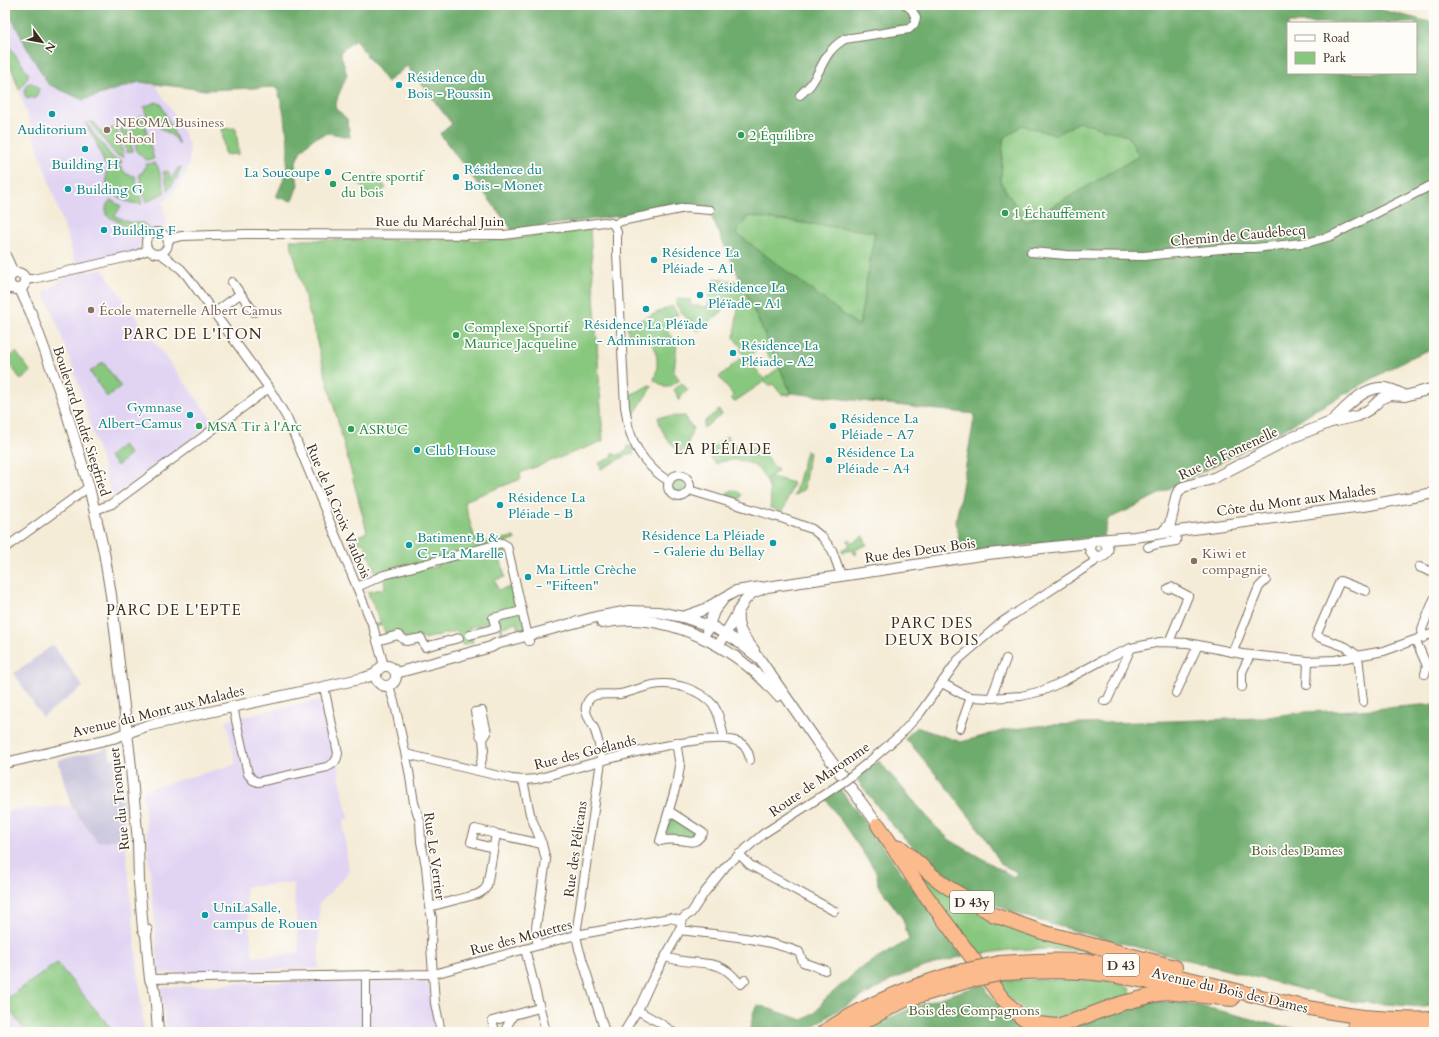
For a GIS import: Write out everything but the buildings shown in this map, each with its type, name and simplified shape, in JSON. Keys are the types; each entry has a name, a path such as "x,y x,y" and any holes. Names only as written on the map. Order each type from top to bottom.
{"highway":[{"name":"D 43y","path":"878,825 902,850 934,877 949,888 994,915 1036,930 1171,966 1220,981 1236,995"},
{"path":"878,825 921,888 1002,998 1021,1016 1038,1024 1057,1026 1119,1004 1166,992 1236,995"},
{"name":"Avenue du Bois des Dames","path":"824,1032 852,1014 897,992 930,981 965,976 1002,968 1081,972 1132,978 1345,1014 1392,1019 1434,1019"},
{"name":"Avenue du Bois des Dames","path":"844,1032 905,1000 965,976"},
{"name":"Avenue du Bois des Dames","path":"1236,995 1286,1012 1383,1029 1434,1029"}],"street":[{"path":"800,95 810,84 829,51 845,39 909,29 914,24 916,18 912,10 906,5"},
{"name":"Chemin de Caudebecq","path":"1031,252 1067,255 1143,256 1232,248 1255,248 1310,242 1331,236 1434,184"},
{"name":"Rue du Maréchal Juin","path":"168,240 182,236 246,234 504,235 604,222 614,225 621,221 685,208 710,210"},
{"path":"614,225 617,232 625,407 630,432 640,453 650,466 669,481"},
{"path":"153,233 161,233 165,235 168,240 166,249 161,254 153,254 146,246 146,240 153,233"},
{"path":"11,284 24,286 26,279 33,279 133,256 148,250"},
{"name":"Rue de la Croix Vaubois","path":"161,254 180,269 214,313 269,388 287,418 357,587 377,641 384,666"},
{"name":"Boulevard André Siegfried","path":"5,255 11,284 30,313 60,389 79,448 95,510 111,595 127,732"},
{"path":"232,282 254,312"},
{"path":"214,313 240,294"},
{"path":"95,510 112,504 269,388"},
{"name":"Rue de Fontenelle","path":"1331,422 1346,406 1370,390 1389,388 1405,396"},
{"name":"Rue de Fontenelle","path":"1162,533 1170,524 1177,494 1183,487 1212,479 1291,438 1331,422 1355,416 1370,409 1381,399 1389,395 1405,396 1434,388"},
{"path":"1346,406 1355,416"},
{"path":"674,476 684,476 688,480 690,490 682,497 674,496 669,491 669,481 674,476"},
{"path":"5,548 89,487"},
{"path":"690,490 812,529 822,537 832,550 841,575"},
{"name":"Côte du Mont aux Malades","path":"1162,533 1370,505 1434,493"},
{"path":"1148,548 1156,544 1176,541 1177,531"},
{"path":"1095,549 1134,537 1162,533"},
{"path":"1095,549 1106,543 1108,550 1113,545 1134,537"},
{"path":"357,587 384,575 502,543 507,546 528,637"},
{"name":"Rue des Deux Bois","path":"683,617 703,610 741,589 758,586 767,587 988,554 1077,544 1095,549"},
{"name":"Route de Maromme","path":"624,1032 680,930 684,917 690,913 726,866 763,834 846,780 890,744 920,713 958,660 1002,622 1087,566 1095,549"},
{"path":"1419,567 1434,573"},
{"path":"1233,651 1259,587 1266,580"},
{"path":"1364,702 1358,656 1346,648 1316,636 1340,581 1366,591"},
{"name":"Rue des Deux Bois","path":"719,645 748,596 767,587"},
{"path":"1168,589 1171,587 1188,596 1169,642"},
{"name":"Rue des Deux Bois","path":"704,638 710,626 714,611 724,598"},
{"path":"1429,669 1420,639 1422,629 1434,599"},
{"path":"739,609 737,622 739,628 759,658"},
{"path":"470,635 496,628 493,618 522,611"},
{"name":"D 43y","path":"528,637 609,614 644,611 683,617 710,626 725,634 759,658 818,743 878,825"},
{"path":"396,673 491,647 495,649 502,649 528,637 615,620 662,624 690,632 719,645 731,653 761,676 818,743"},
{"path":"942,683 964,695 971,697 991,698 1021,696 1042,691 1103,660 1131,648 1160,642 1198,645 1277,659 1308,661 1335,660 1384,651 1434,633"},
{"path":"377,641 398,635 406,641 421,638 425,647 459,638"},
{"path":"1176,693 1198,645"},
{"path":"1104,701 1108,701 1131,648"},
{"path":"1242,686 1242,672 1250,654"},
{"path":"991,698 1006,660"},
{"path":"1307,685 1308,661"},
{"path":"384,666 390,666 396,673 397,677 395,682 388,686 380,685 377,677 378,670 384,666"},
{"name":"Avenue du Mont aux Malades","path":"5,763 111,739 148,725 233,708 364,678 377,677"},
{"name":"Rue des Pélicans","path":"605,1032 576,935 601,761 601,753 585,707 589,700 597,694 619,694 653,684 671,683 690,689 704,697 714,706 724,738"},
{"name":"Rue Le Verrier","path":"388,686 395,705 406,754 414,803 420,821 421,842 427,876 429,907 432,918 431,946 435,1003 441,1032"},
{"path":"233,708 248,774 253,780 258,782 327,768 336,762 338,753 324,687"},
{"path":"960,728 971,697"},
{"name":"Rue du Tronquet","path":"127,732 139,863 143,929 146,935 150,979 148,993 152,1032"},
{"name":"Rue des Goélands","path":"406,754 523,780 536,779 676,742 724,738 742,743 748,752 750,760"},
{"path":"479,771 484,750 483,739"},
{"path":"669,811 703,833 698,840 692,843 678,840 660,841 680,766 676,742"},
{"path":"523,780 530,814 542,844 546,860 535,934 538,946"},
{"path":"492,848 471,842 475,829 542,844"},
{"path":"429,907 478,894 484,890 496,834"},
{"path":"739,854 750,864 834,911"},
{"name":"Rue des Mouettes","path":"150,979 434,974 576,935 670,918 682,921"},
{"path":"680,930 751,938 780,945 799,952 803,962 825,970"},
{"path":"525,949 546,1032"},
{"path":"666,956 676,960 719,967 727,970 741,984 745,980"},
{"path":"366,976 366,1032"},
{"name":"Rue du Tronquet","path":"150,979 155,992 158,1032"},
{"path":"498,1032 495,1030 492,1021 539,1008"},
{"path":"637,1010 673,1032"},
{"path":"504,1032 513,1015"}],"shaded area":[{"name":"NEOMA Business School","path":"5,7 27,48 83,100 139,82 156,85 175,116 189,144 189,165 179,185 163,203 167,226 147,232 142,238 138,251 76,264 13,72 5,56"},
{"path":"102,269 214,422 112,497 77,380 58,326 44,293 69,275"},
{"path":"53,645 83,687 42,717 14,673"},
{"path":"324,699 348,818 343,822 349,872 319,904 319,968 159,973 143,790 236,764 226,720","holes":["293,883 299,953 253,957 245,887"]},
{"path":"108,748 111,759 121,757 125,839 97,842 71,806 58,760"},
{"path":"70,806 97,842 125,839 144,1032 5,1032 5,811"},
{"path":"423,981 430,987 437,1032 166,1032 161,988 239,983"}],"green space":[{"path":"5,5 1362,5 1434,23 1434,348 1407,359 1313,411 1290,426 1108,519 1104,536 961,553 956,521 975,414 791,393 709,211 665,210 512,230 440,134 452,124 407,66 387,82 355,40 340,52 347,75 338,96 335,108 347,119 350,137 329,133 314,138 300,152 295,164 298,185 292,201 276,197 285,174 288,152 287,130 277,87 205,90 139,82 83,100 48,84 27,48","holes":["1079,122 1128,136 1139,156 1026,222 1001,183 1003,139 1022,125 1055,135","748,216 875,232 859,326 736,233"]},
{"path":"5,40 28,73 28,77 19,90 13,72 5,56"},
{"path":"31,83 36,85 39,90 35,99 30,97 29,99 26,98 24,92 27,84"},
{"path":"156,102 161,104 179,144 174,137 159,127 157,120 148,122 144,107"},
{"path":"142,115 154,159 146,160 137,152 129,122"},
{"path":"85,122 113,158 122,161 121,164 105,165 96,142"},
{"path":"90,122 95,123 101,132 116,127 124,157 116,155"},
{"path":"1079,122 1128,136 1140,156 1026,222 1001,183 1003,139 1022,125 1055,135"},
{"path":"126,126 133,151 127,153 120,129"},
{"path":"236,128 239,154 225,155 222,129"},
{"path":"155,163 158,167 165,192 146,202 139,174 143,172 146,164"},
{"path":"121,167 126,174 135,176 142,204 123,200 111,192 107,193 106,170"},
{"path":"181,167 176,180 168,190 163,172 168,171 171,180 178,168"},
{"path":"375,173 386,188 371,199 360,184"},
{"path":"111,200 121,206 115,216 128,222 143,223 147,226 149,231 143,237 106,215 107,205"},
{"path":"748,216 875,232 859,326 735,233"},
{"name":"Complexe Sportif Maurice Jacqueline","path":"590,228 603,441 520,473 521,479 464,501 475,539 484,542 514,537 515,540 378,578 363,542 352,546 349,540 367,532 290,240 504,240"},
{"path":"715,278 741,282 776,360 774,363 761,346 747,358 764,379 780,367 791,393 790,395 781,394 773,384 769,386 765,381 734,402 731,398 733,395 719,377 744,355 740,350 742,348 734,338 738,307 732,306 732,303 730,302 729,306 723,306 723,311 698,331 676,305 677,299 691,300 690,305 708,307 710,289 718,290 718,283 714,282"},
{"path":"672,306 678,314 673,318 674,321 666,329 677,343 674,372 680,380 669,387 665,387 654,380 657,363 654,348 645,338 628,335 627,326"},
{"path":"16,352 31,372 21,380 7,360"},
{"path":"103,362 121,387 107,397 90,372"},
{"path":"682,383 688,390 680,397 681,399 679,400 674,389"},
{"path":"649,385 652,386 633,416 629,417 628,395"},
{"path":"719,410 722,414 704,428 703,426 706,420"},
{"path":"685,416 687,422 693,427 684,455 667,439 659,423 658,417"},
{"path":"727,436 735,446 761,450 778,471 768,478 773,477 793,483 783,512 770,508 768,485 764,475 757,468 739,460 728,460 716,464 709,456 713,447"},
{"path":"123,445 130,455 117,466 109,456"},
{"path":"627,446 634,449 633,455 631,453 601,469 599,463 613,457 612,453 614,452 616,456 628,450"},
{"path":"806,451 809,452 804,489 794,496"},
{"path":"679,479 684,481 686,486 684,491 679,493 674,491 672,486 674,481"},
{"path":"732,490 741,494 741,497 737,501 728,498 727,493"},
{"path":"863,536 867,545 855,549 857,554 854,554 852,550 843,552 842,550 850,545 847,541 850,539 853,543"},
{"path":"499,547 504,548 506,555 500,557 505,577 495,580 498,590 515,586 526,630 519,631 517,623 502,627 504,635 501,634 499,622 492,621 469,628 473,642 462,645 457,631 424,639 387,638 382,625 376,627 375,625 381,623 367,591 369,592 385,588 385,577 416,571 415,569 428,565 429,568 438,566 437,563 479,553 480,555 500,550"},
{"name":"Bois des Dames","path":"1434,704 1434,1006 1423,1007 1348,1001 1078,932 1017,914 972,894 942,872 914,848 891,824 856,778 879,761 935,826 950,840 1014,877 1017,872 1002,865 982,833 952,794 905,739 916,727 961,742 1006,730 1047,725 1261,718 1303,712 1360,710"},
{"path":"840,789 963,956 921,968 896,978 838,1010 804,1032 749,1032 755,1008 758,1005 803,1020 816,1012 824,1000 861,968 909,940 903,919 878,885 877,873 826,799"},
{"path":"675,818 695,831 696,834 691,839 677,838 668,833 666,830 671,820"},
{"path":"903,854 950,891 1105,955 1087,954 1082,950 1047,949 1009,950 976,955"},
{"path":"57,963 114,1032 26,1032 8,1008 5,1000"},
{"path":"1065,979 1100,981 1128,986 1132,996 1064,1020 1031,1017 993,982 1013,980"},
{"name":"Bois des Compagnons","path":"985,984 988,993 1019,1021 1054,1032 862,1032 906,1011 937,999"},
{"name":"Bois des Compagnons","path":"1158,1001 1188,1004 1276,1025 1319,1032 1057,1032 1137,1004"}],"place":[{"name":"Résidence du Bois - Poussin","path":"399,85"},
{"name":"Auditorium","path":"52,114"},
{"name":"NEOMA Business School","path":"107,130"},
{"name":"2 Équilibre","path":"741,135"},
{"name":"Building H","path":"85,149"},
{"name":"La Soucoupe","path":"328,172"},
{"name":"Résidence du Bois - Monet","path":"456,177"},
{"name":"Centre sportif du bois","path":"333,184"},
{"name":"Building G","path":"68,189"},
{"name":"1 Échauffement","path":"1005,213"},
{"name":"Building F","path":"104,230"},
{"name":"Résidence La Pléiade - A1","path":"654,260"},
{"name":"Résidence La Pléïade - A1","path":"700,295"},
{"name":"Résidence La Pléïade - Administration","path":"646,309"},
{"name":"École maternelle Albert Camus","path":"91,310"},
{"name":"Complexe Sportif Maurice Jacqueline","path":"456,335"},
{"name":"Résidence La Pléiade - A2","path":"733,353"},
{"name":"Gymnase Albert-Camus","path":"190,415"},
{"name":"MSA Tir à l'Arc","path":"199,426"},
{"name":"Résidence La Pléiade - A7","path":"833,426"},
{"name":"ASRUC","path":"351,429"},
{"name":"Club House","path":"417,450"},
{"name":"Résidence La Pléiade - A4","path":"829,460"},
{"name":"Résidence La Pléiade - B","path":"500,505"},
{"name":"Résidence La Pléiade - Galerie du Bellay","path":"773,543"},
{"name":"Batiment B & C - La Marelle","path":"409,545"},
{"name":"Kiwi et compagnie","path":"1194,561"},
{"name":"Ma Little Crèche - \"Fifteen\"","path":"528,577"},
{"name":"UniLaSalle, campus de Rouen","path":"205,915"}],"district":[{"name":"PARC DE L'ITON","path":"193,334"},
{"name":"LA PLÉIADE","path":"723,449"},
{"name":"PARC DE L'EPTE","path":"174,610"},
{"name":"PARC DES DEUX BOIS","path":"932,632"}]}
